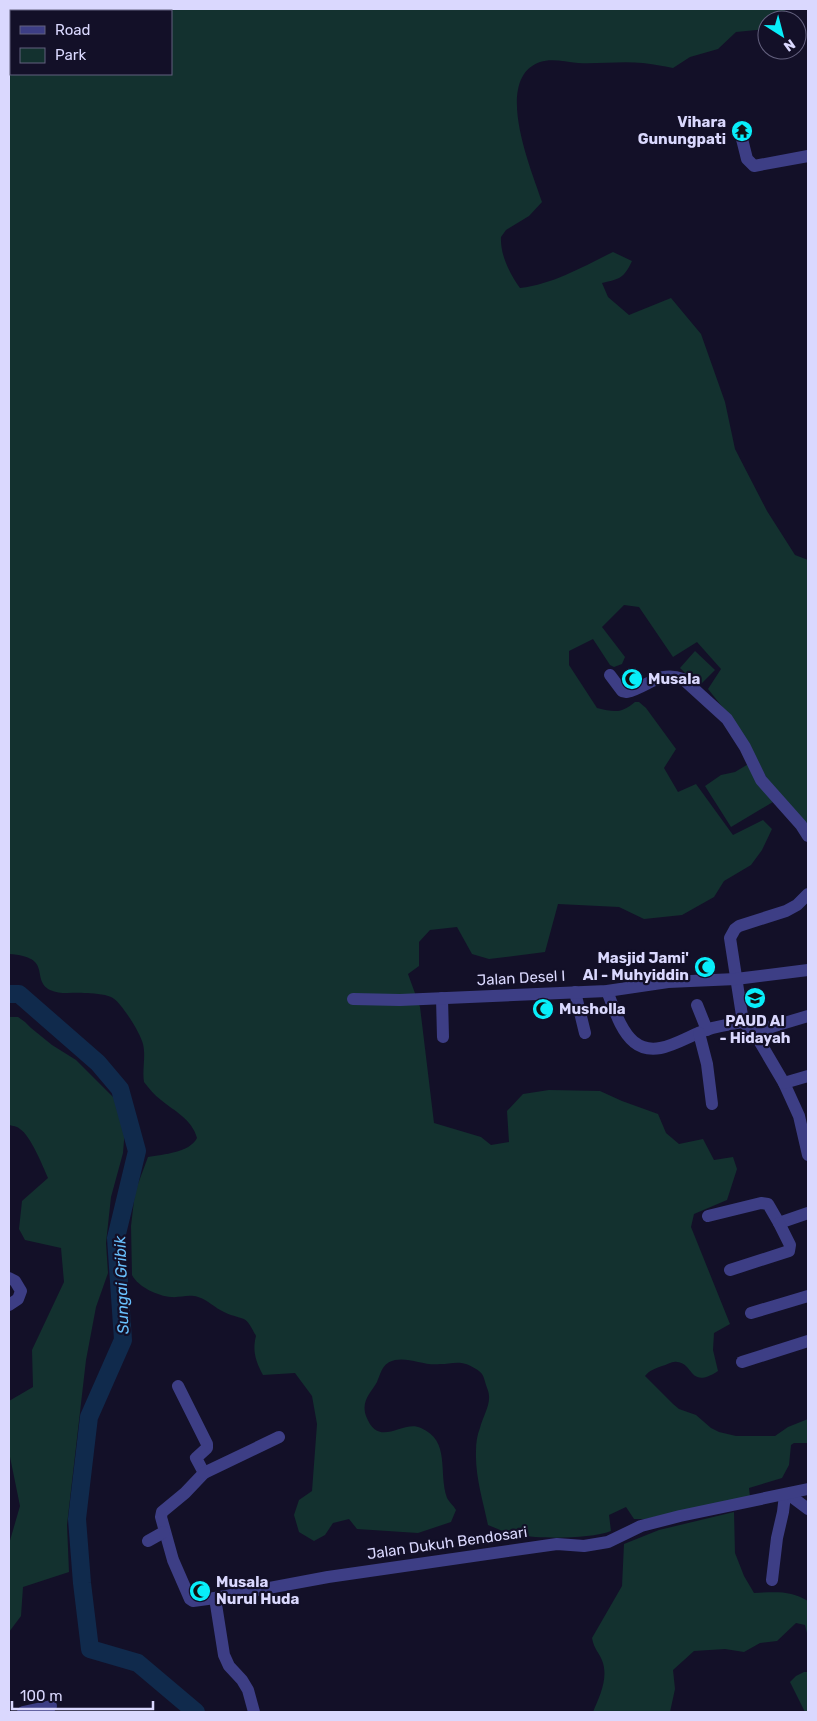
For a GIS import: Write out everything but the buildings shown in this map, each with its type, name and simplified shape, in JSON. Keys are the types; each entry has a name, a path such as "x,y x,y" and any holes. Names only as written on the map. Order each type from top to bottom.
{"street":[{"path":"741,135 748,159 754,166 808,156"},
{"path":"610,675 622,691 627,692 664,676 683,678 727,719 745,747 761,780 801,825 808,836"},
{"path":"808,894 797,905 786,911 734,929 730,938 743,1022 754,1032 784,1083 799,1116 808,1155"},
{"name":"Jalan Desel I","path":"353,999 400,1000 608,991 668,982 736,979 808,970"},
{"path":"608,991 622,1026 633,1041 639,1045 656,1049 703,1031 743,1022"},
{"path":"575,992 585,1033"},
{"path":"442,998 443,1037"},
{"path":"697,1005 703,1031 712,1104"},
{"path":"754,1032 808,1016"},
{"path":"784,1083 808,1076"},
{"path":"708,1216 760,1203 768,1204 790,1245 789,1251 730,1270"},
{"path":"779,1224 808,1213"},
{"path":"9,1278 15,1281 21,1291 18,1299 9,1305"},
{"path":"751,1312 808,1296"},
{"path":"742,1362 808,1341"},
{"path":"178,1386 208,1444 207,1448 196,1458 204,1473 279,1438"},
{"name":"Jalan Dukuh Bendosari","path":"204,1473 185,1493 162,1512 161,1517 172,1557 191,1600 215,1598 328,1577 557,1544 584,1546 608,1542 636,1528 680,1516 808,1489"},
{"path":"772,1580 777,1538 786,1495 808,1509"},
{"path":"148,1541 164,1532"},
{"path":"215,1598 224,1655 229,1666 242,1680 251,1698 254,1712"},
{"path":"22,1712 51,1706"}],"green space":[{"path":"9,9 785,9 757,10 757,30 736,32 718,49 690,57 673,68 635,62 578,63 549,60 540,62 526,72 519,87 517,106 519,127 524,149 542,202 529,216 506,230 501,237 501,244 506,264 520,288 556,279 613,252 632,261 621,277 602,283 608,297 629,315 671,298 701,334 725,402 735,449 767,511 795,555 808,560 808,829 771,786 740,729 708,689 721,669 697,642 673,657 639,607 624,605 602,627 625,657 622,664 614,667 610,665 593,639 569,651 569,665 597,708 617,711 626,709 635,702 639,702 646,708 676,749 664,768 678,792 696,784 733,835 763,820 772,829 762,850 751,865 724,881 714,897 682,915 644,919 619,907 558,904 545,952 489,959 472,954 457,927 430,930 419,942 419,966 408,974 420,1007 434,1123 481,1137 491,1145 509,1142 507,1111 523,1094 549,1090 600,1091 658,1114 666,1133 679,1144 703,1139 714,1160 733,1157 737,1169 727,1200 694,1214 691,1227 730,1324 714,1333 713,1350 718,1371 702,1378 697,1377 682,1363 675,1362 654,1369 645,1376 679,1409 696,1415 711,1428 719,1432 736,1436 775,1436 788,1427 808,1419 808,1443 794,1443 791,1445 789,1465 782,1478 749,1488 750,1497 645,1519 634,1519 626,1507 609,1515 611,1531 602,1534 552,1538 507,1532 488,1525 478,1479 476,1460 477,1439 489,1400 482,1374 475,1368 463,1363 429,1364 400,1359 387,1363 383,1369 365,1402 366,1416 371,1426 377,1431 384,1432 414,1426 430,1434 436,1441 442,1458 447,1498 456,1510 451,1522 418,1533 357,1529 349,1519 333,1523 325,1535 314,1541 299,1532 294,1515 299,1500 312,1491 317,1424 312,1396 295,1373 263,1375 255,1356 256,1336 246,1320 224,1312 198,1297 160,1295 144,1287 132,1275 131,1226 135,1192 148,1157 175,1152 188,1147 197,1138 195,1131 182,1116 156,1096 144,1082 143,1044 130,1018 120,1004 111,997 98,994 63,993 50,990 41,980 39,969 32,959 9,954"},
{"path":"695,651 715,670 699,686 680,668"},
{"path":"750,763 773,802 731,827 705,786 721,775 735,772"},
{"path":"9,1017 18,1017 52,1045 76,1060 114,1098 125,1128 123,1153 111,1197 106,1243 108,1273 96,1307 86,1360 67,1525 69,1572 23,1587 21,1616 9,1632 9,1544 20,1506 9,1452 9,1401 33,1387 32,1350 64,1282 61,1248 25,1240 19,1229 22,1201 48,1178 36,1151 24,1132 15,1126 9,1125"},
{"path":"734,1512 735,1553 744,1576 754,1593 789,1593 808,1601 808,1637 805,1625 796,1623 777,1641 760,1643 744,1652 725,1649 694,1651 673,1670 675,1689 670,1712 593,1712 602,1688 604,1669 592,1638 622,1586 624,1544 659,1530"},
{"path":"804,1672 808,1672 808,1712 805,1712 790,1682"}],"waterway":[{"name":"Sungai Gribik","path":"9,994 19,994 98,1063 120,1089 137,1151 116,1238 123,1340 89,1417 77,1519 90,1649 138,1663 196,1712"}],"place":[{"name":"Vihara Gunungpati","path":"742,131"},
{"name":"Musala","path":"632,679"},
{"name":"Masjid Jami' Al - Muhyiddin","path":"705,967"},
{"name":"PAUD Al - Hidayah","path":"755,998"},
{"name":"Musholla","path":"543,1009"},
{"name":"Musala Nurul Huda","path":"200,1591"}]}
